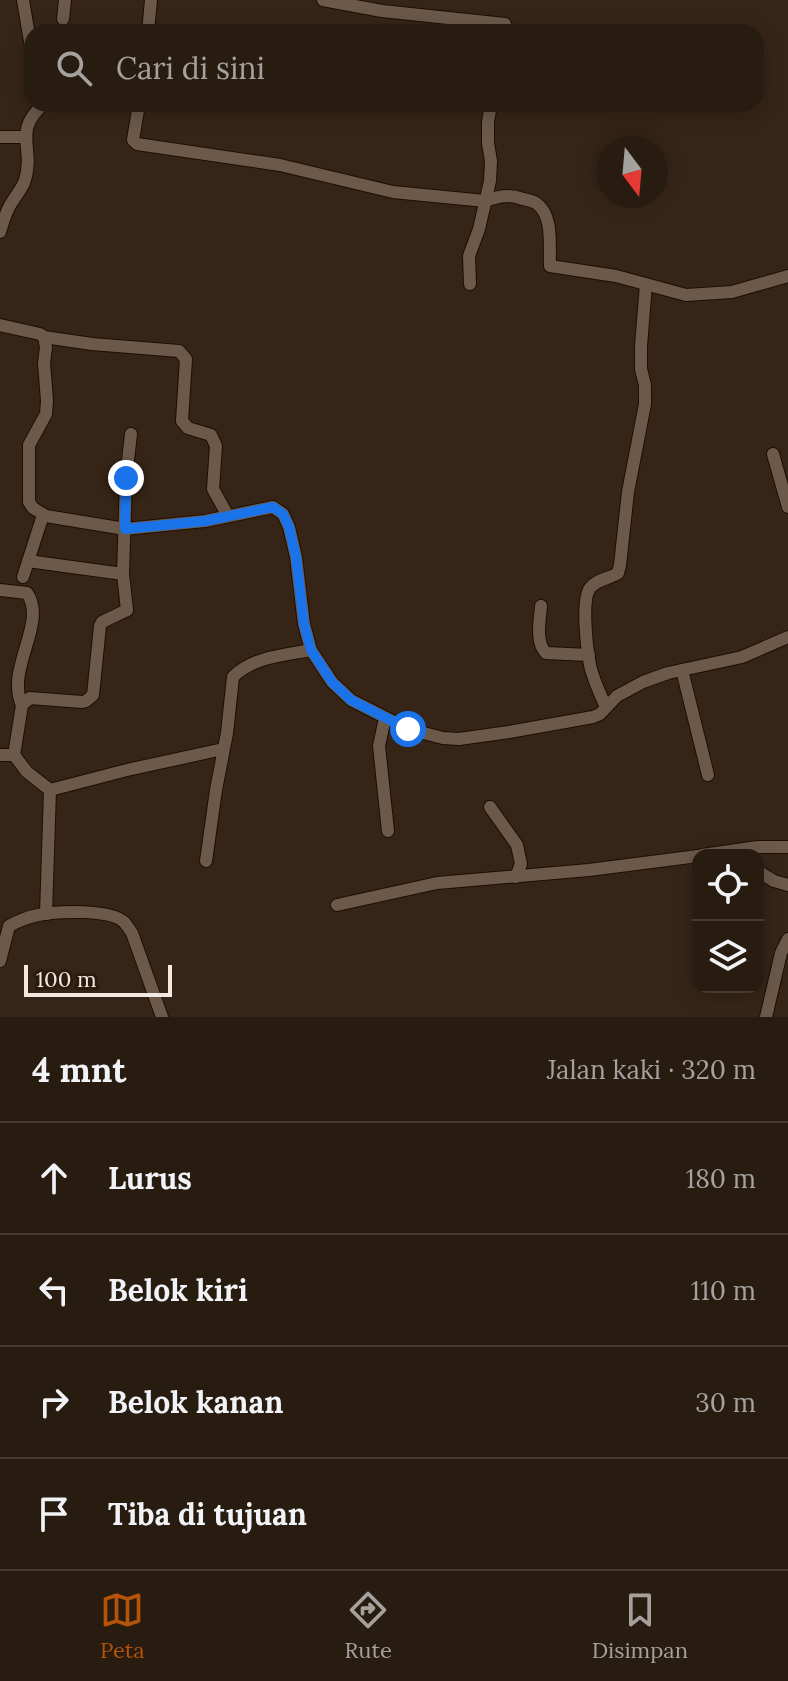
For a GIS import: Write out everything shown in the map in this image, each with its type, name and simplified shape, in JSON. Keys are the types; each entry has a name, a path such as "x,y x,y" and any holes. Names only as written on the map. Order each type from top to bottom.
{"street":[{"path":"23,0 27,24"},
{"path":"63,19 65,0"},
{"path":"149,24 151,0"},
{"path":"323,0 382,11 505,24"},
{"path":"0,232 10,204 25,179 27,123 36,112"},
{"path":"138,112 133,140 137,144 280,165 393,192 485,201 512,195 537,204 549,224 550,266 616,276 686,295 732,292 788,276"},
{"path":"470,284 469,256 490,181 490,112"},
{"path":"0,137 25,137"},
{"path":"606,707 590,666 587,594 591,586 618,573 628,492 645,404 641,346 646,284"},
{"path":"0,325 44,337 92,344 179,351 186,359 182,421 188,428 211,435 216,446 213,489 228,516"},
{"path":"44,337 46,414 29,445 29,502 33,508 43,515 63,520 125,529 205,521 273,507 283,514 289,527 311,650 332,682 351,700 408,729 429,736 459,739 593,717 617,696 643,682 668,673 742,657 788,637"},
{"path":"50,790 7,755 22,705 30,698 82,702 93,695 100,626 102,622 127,610 123,574 126,478 131,434"},
{"path":"773,454 787,500"},
{"path":"23,577 43,515"},
{"path":"28,561 123,574"},
{"path":"0,590 27,593 31,597 31,629 17,687 22,705"},
{"path":"541,606 540,642 543,651 589,655"},
{"path":"206,861 233,677 240,670 273,657 311,650"},
{"path":"682,670 708,775"},
{"path":"385,718 379,746 388,831"},
{"path":"50,790 223,749"},
{"path":"46,914 50,790"},
{"path":"490,807 517,845 521,864 516,877"},
{"path":"744,849 788,847"},
{"path":"337,905 437,883 692,856"},
{"path":"764,875 788,885"},
{"path":"0,961 9,926 37,915 58,912 115,917 124,922 132,933 162,1017"},
{"path":"766,1017 781,953 788,939"}],"route":[{"path":"126,478 125,529 205,521 273,507 283,514 296,557 304,624 311,650 332,682 351,700 408,729"}]}
